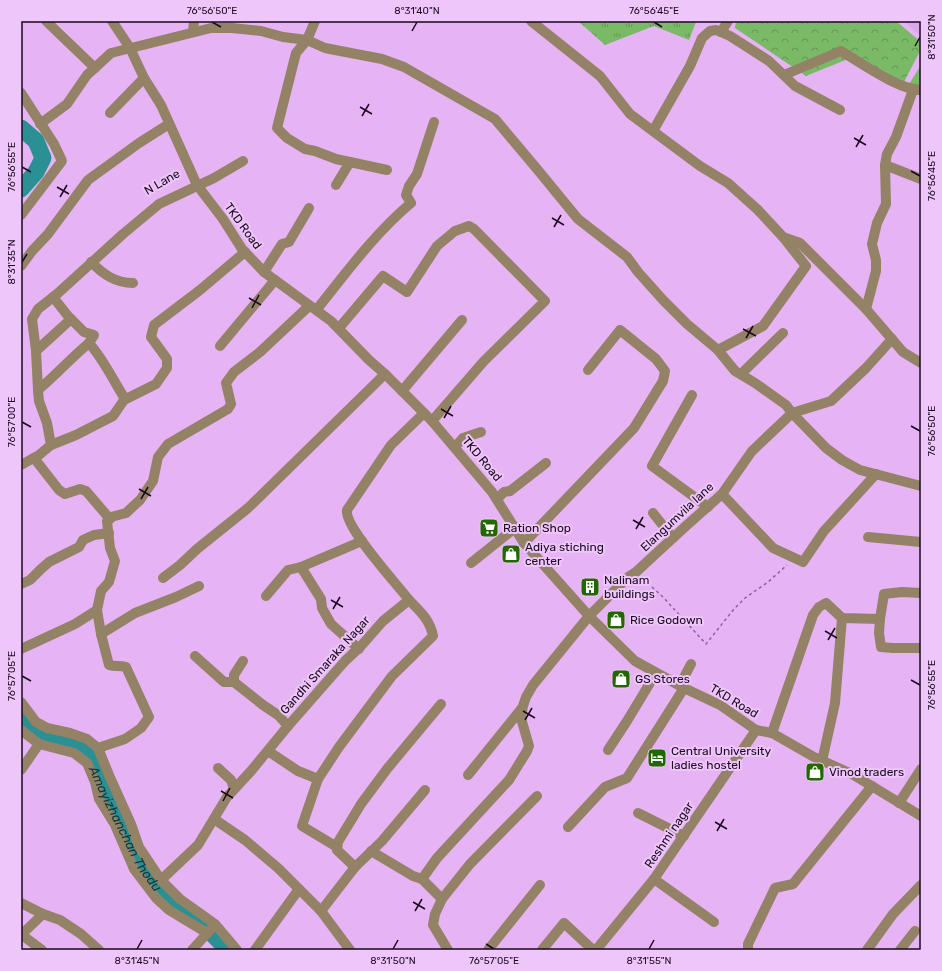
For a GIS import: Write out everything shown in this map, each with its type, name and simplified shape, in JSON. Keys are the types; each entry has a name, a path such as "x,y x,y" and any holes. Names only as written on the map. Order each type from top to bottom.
{"street":[{"path":"46,21 95,68"},
{"name":"TKD Road","path":"112,21 130,48 144,78 161,105 196,182 245,252 264,272 339,328 369,360 432,421 492,492 524,543 589,616 635,661 720,705 756,730 772,733 814,758 852,774 921,816"},
{"path":"193,32 194,21"},
{"path":"315,21 307,40 296,53 278,128 287,138 305,149 336,159 387,170"},
{"path":"531,21 600,76 630,114 700,166 728,183 758,210 784,237 806,266 763,326 718,350"},
{"path":"721,32 728,21"},
{"path":"40,124 67,104 88,75 111,52 211,28 232,28 261,31 283,37 307,40 325,48 382,60 404,67 494,119 578,219 627,257 663,300 687,324 718,350 735,371 786,405 826,448 842,460 860,470 921,486"},
{"path":"653,131 690,66 702,38 710,31 716,30 730,36 770,61 795,86 840,110"},
{"path":"784,75 841,51 892,81 917,90 887,154 885,165 886,204 877,223 872,244 876,260 876,271 866,309"},
{"path":"110,113 144,78"},
{"path":"21,93 54,144 62,161 21,215"},
{"path":"98,748 125,739 141,728 149,717 126,667 109,665 101,634 97,610 101,591 109,582 115,561 110,548 107,521 111,517 126,513 140,500 153,481 158,457 168,444 228,409 231,404 226,383 234,372 313,308 371,243 401,211 411,203 406,195 409,186 417,174 434,122"},
{"path":"21,266 32,251 48,234 88,180 139,142 169,124"},
{"path":"51,445 52,443 47,423 39,401 36,351 32,319 38,309 159,204 196,182 214,178 243,161"},
{"path":"336,185 350,162"},
{"path":"885,165 921,179"},
{"name":"N Lane","path":"143,208 196,182"},
{"path":"264,272 282,244 289,242 309,208"},
{"path":"339,328 383,276 407,292 437,246 455,232 469,226 474,229 545,301 484,361 432,421"},
{"path":"784,237 800,243 866,309 903,352 921,363"},
{"path":"21,465 34,458 51,445 76,435 113,416 125,399 156,384 167,368 167,359 151,337 154,325 200,290 245,252"},
{"path":"91,262 102,272 121,283 133,283"},
{"path":"220,346 275,280"},
{"path":"38,390 55,376 69,360 89,342 94,335 84,332 53,297"},
{"path":"36,351 72,319"},
{"path":"402,391 462,320"},
{"path":"524,543 634,428 663,381 665,371 656,359 620,330 588,370"},
{"path":"741,374 783,333"},
{"path":"792,413 832,401 866,368 892,339"},
{"path":"89,342 106,364 114,382 125,399"},
{"path":"163,578 180,565 196,549 248,508 385,374"},
{"path":"692,395 652,466 708,508"},
{"path":"337,846 302,826 318,779 392,676 433,636 432,627 425,617 409,600 362,541 346,515 391,445 424,413"},
{"name":"Elangumvila lane","path":"522,708 533,685 589,616 627,578 636,572 722,494 752,451 792,413"},
{"path":"455,447 463,438 481,432"},
{"path":"34,458 59,490 65,494 80,489 86,491 110,519"},
{"path":"497,499 504,492 510,491 546,463"},
{"path":"722,494 773,548 803,562 824,531 876,474"},
{"path":"653,513 673,538"},
{"path":"471,563 515,528"},
{"path":"21,584 30,580 48,562 80,546 83,540 94,535 109,533"},
{"path":"868,537 921,542"},
{"path":"266,596 288,570 301,567 362,541"},
{"path":"301,567 321,599 322,608 331,624 358,648"},
{"path":"101,634 135,613 199,586"},
{"path":"921,593 902,592 884,594 879,633 881,647 921,648"},
{"name":"Gandhi Smaraka Nagar","path":"161,880 198,846 227,797 345,661 383,621 409,600"},
{"path":"772,733 813,615 819,607 826,603 842,618 880,619"},
{"path":"21,650 75,624 97,610"},
{"path":"822,761 835,703 842,618"},
{"path":"194,656 224,682 234,682 250,696 278,715 288,726"},
{"path":"234,682 234,675 243,661"},
{"path":"568,827 605,787 627,778 682,686 691,664"},
{"path":"608,750 656,672"},
{"path":"21,702 36,722 47,728 70,733 87,739 98,748 132,824 140,847 161,880 180,900 215,924 237,950"},
{"path":"355,867 337,850 338,842 361,804 387,769 441,704"},
{"path":"468,775 522,708"},
{"path":"422,879 436,858 509,780 527,751 529,746 521,718 522,708"},
{"path":"21,730 39,744 74,753 87,763 95,782 99,799 115,825 134,869 156,898 169,910 207,933"},
{"name":"Reshmi nagar","path":"596,950 654,880 756,730"},
{"path":"21,770 39,744"},
{"path":"268,751 298,771 318,779"},
{"path":"218,768 231,780 234,789"},
{"path":"899,803 921,769"},
{"path":"748,950 748,944 775,888 793,884 872,786"},
{"path":"320,911 355,867 425,790"},
{"path":"448,950 434,925 435,914 442,899 470,864 537,796"},
{"path":"638,813 684,836"},
{"path":"214,818 259,850 320,911 350,950"},
{"path":"371,851 413,876 422,879 442,899"},
{"path":"654,880 714,922"},
{"path":"488,950 540,885"},
{"path":"867,950 893,914 921,885"},
{"path":"255,950 299,889"},
{"path":"21,903 43,914 60,920 82,934 94,948"},
{"path":"42,950 21,935 43,914"},
{"path":"542,950 564,923 593,950"},
{"path":"192,950 215,924"},
{"path":"900,950 914,931"}],"path":[{"path":"636,572 663,597 706,644 734,609 745,598 768,582 794,558"}],"shaded area":[{"path":"903,21 921,21 921,36"}],"green space":[{"path":"578,21 696,22 689,40 654,26 605,45"},
{"path":"736,21 896,21 921,42 921,49 902,86 848,59 806,76 735,28"},
{"path":"921,65 921,86 908,86"}],"waterway":[{"name":"Amayizhanchan Thodu","path":"21,128 36,141 43,158 36,172 21,189"},
{"name":"Amayizhanchan Thodu","path":"21,718 30,729 57,741 85,748 105,793 141,865 158,888 181,910 201,922 228,950"}],"place":[{"name":"Ration Shop","path":"489,528"},
{"name":"Adiya stiching center","path":"511,554"},
{"name":"Nalinam buildings","path":"590,587"},
{"name":"Rice Godown","path":"616,620"},
{"name":"GS Stores","path":"621,679"},
{"name":"Central University ladies hostel","path":"657,758"},
{"name":"Vinod traders","path":"815,772"}]}
